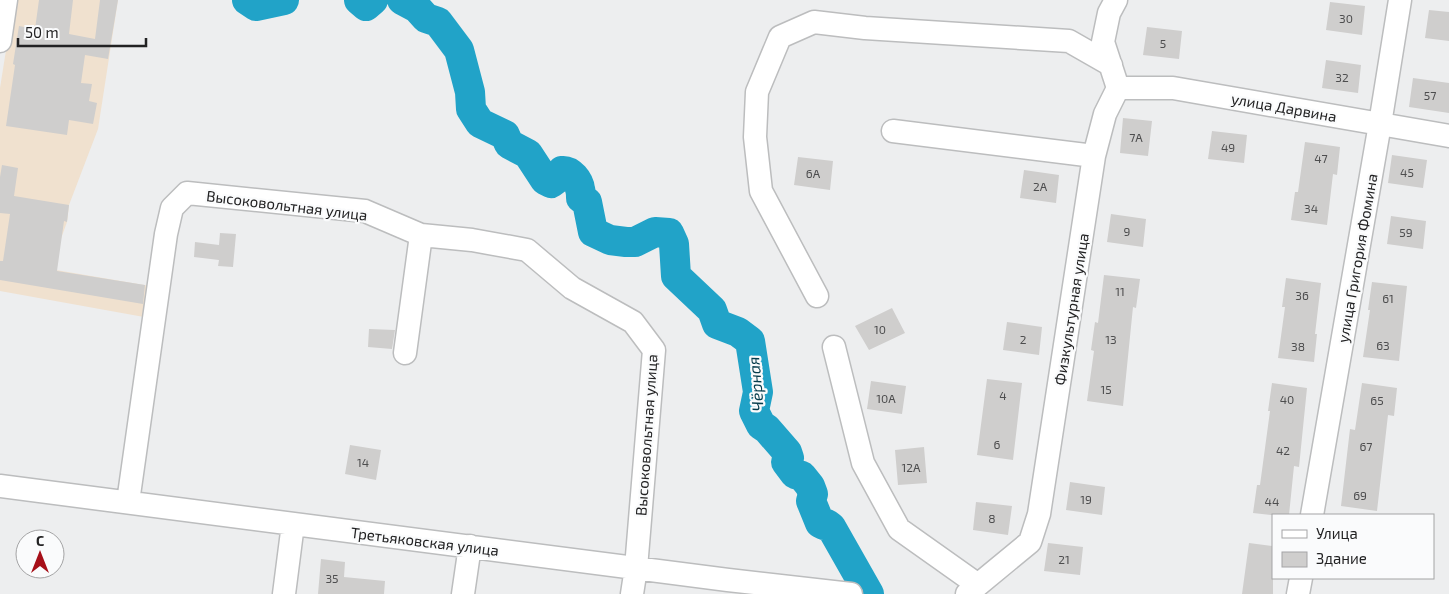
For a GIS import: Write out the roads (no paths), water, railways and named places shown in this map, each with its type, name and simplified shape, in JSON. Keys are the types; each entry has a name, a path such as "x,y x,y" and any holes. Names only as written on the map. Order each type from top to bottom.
{"street":[{"path":"0,41 6,0"},
{"path":"1116,0 1109,13 1103,42 1118,88"},
{"name":"улица Григория Фомина","path":"1312,514 1400,0"},
{"path":"817,296 761,190 755,137 758,92 780,37 814,22 1069,41 1111,65"},
{"name":"улица Дарвина","path":"1118,88 1173,88 1449,136"},
{"name":"Физкультурная улица","path":"972,589 1030,542 1040,514 1094,156 1105,114 1118,88"},
{"path":"893,131 1094,156"},
{"name":"Высоковольтная улица","path":"128,502 166,234 172,208 187,193 365,211 421,235 472,240 527,250 572,288 633,322 654,350 636,568 632,594"},
{"path":"405,353 421,235"},
{"path":"834,347 864,463 899,529 972,589"},
{"name":"Третьяковская улица","path":"0,486 636,568 730,587 807,589 851,594"},
{"path":"284,594 293,524"},
{"path":"464,594 470,546"},
{"path":"1298,594 1301,579"}],"waterway":[{"name":"Чёрная","path":"247,0 256,6 284,0"},
{"name":"Чёрная","path":"359,0 366,6 373,0"},
{"name":"Чёрная","path":"402,0 417,8 426,18 438,22 459,50 470,92 471,109 480,123 505,135 509,144 528,154 545,180 551,183 562,175 562,171 568,172 574,177 579,186 581,198 587,202 593,232 610,240 626,242 635,242 655,232 669,233 674,244 676,276 712,310 717,324 738,332 750,341 758,392 754,411 761,425 767,429 787,452 789,458 786,462 795,474 802,476 810,486 813,494 811,501 820,523 831,527 869,594"}]}
